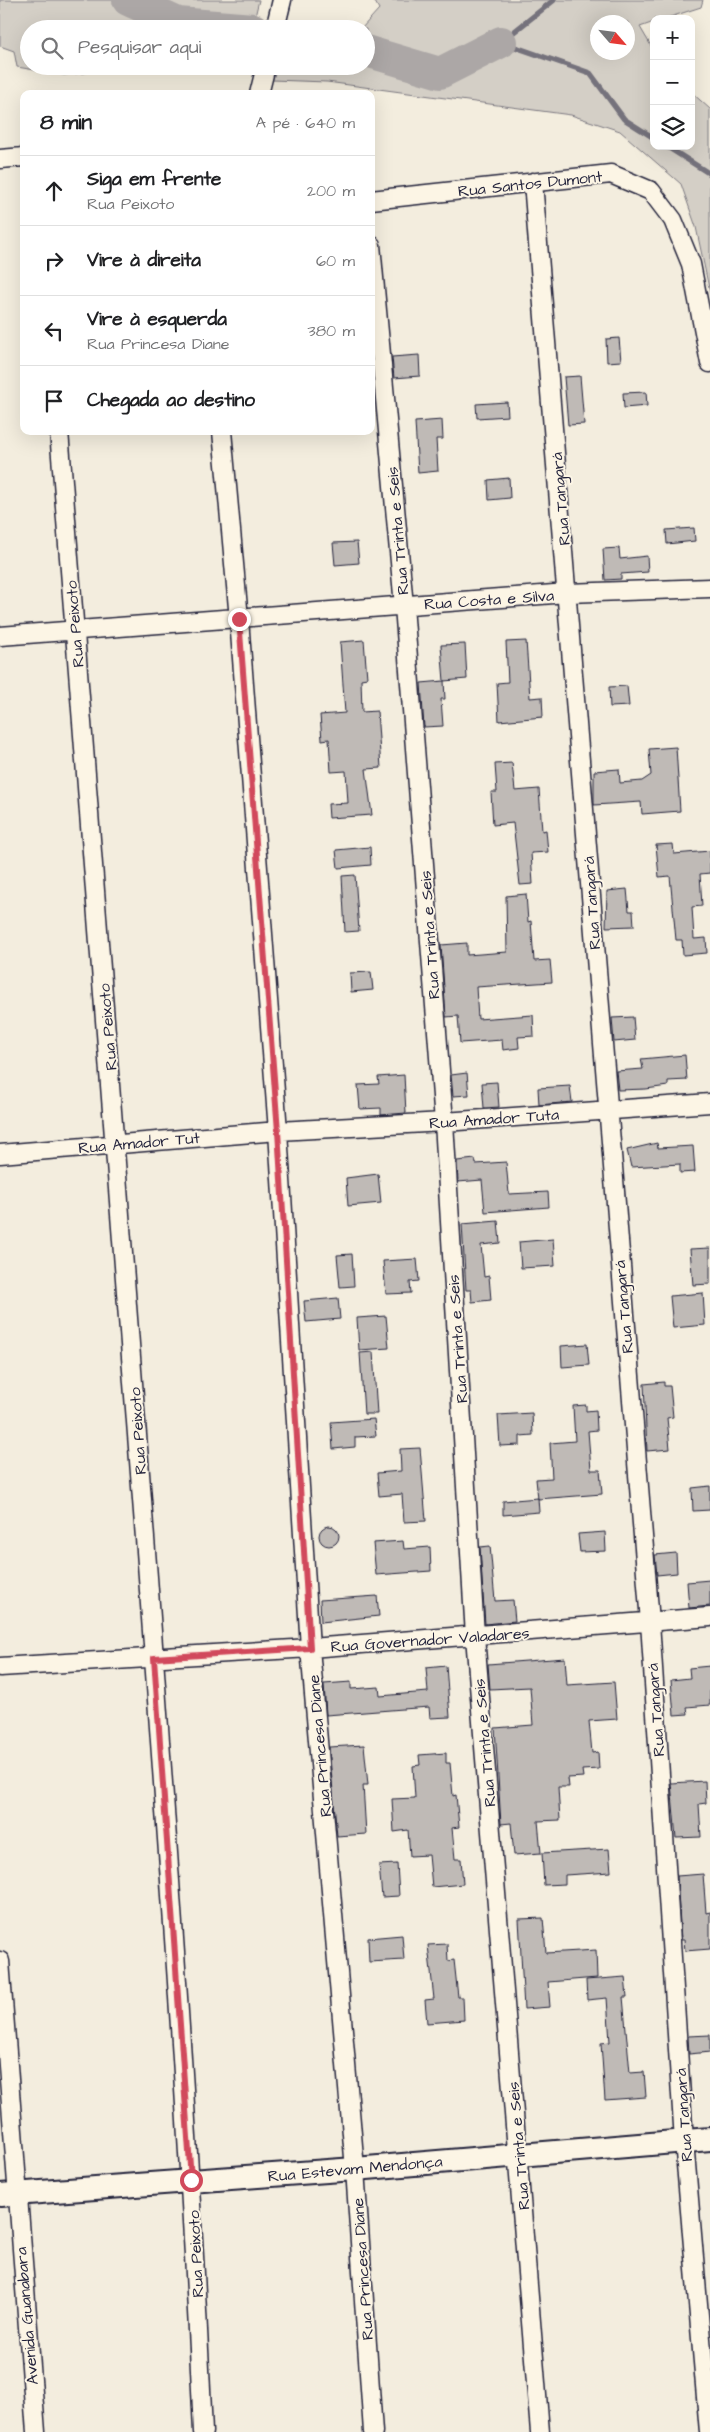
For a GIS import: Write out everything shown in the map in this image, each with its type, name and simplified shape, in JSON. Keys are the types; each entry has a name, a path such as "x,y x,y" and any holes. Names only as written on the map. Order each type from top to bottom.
{"street":[{"path":"278,20 282,2"},
{"path":"263,90 265,75"},
{"path":"0,158 20,158"},
{"name":"Rua Santos Dumont","path":"375,200 611,174 651,192 673,220 691,264 710,363"},
{"name":"Rua Tangará","path":"533,182 567,593 606,1109 650,1622 684,2141 709,2432"},
{"name":"Rua Trinta e Seis","path":"375,289 404,606 444,1122 475,1636 519,2154 540,2432"},
{"name":"Rua Peixoto","path":"59,435 116,1144 154,1658 191,2180 203,2432"},
{"name":"Rua Princesa Diane","path":"222,435 239,619 278,1131 310,1648 355,2169 373,2432"},
{"name":"Rua Costa e Silva","path":"0,636 567,593 710,588"},
{"name":"Rua Amador Tuta","path":"278,1131 444,1122 710,1103"},
{"name":"Rua Amador Tut","path":"0,1154 278,1131"},
{"name":"Rua Governador Valadares","path":"0,1667 310,1648 710,1617"},
{"name":"Avenida Guanabara","path":"0,1961 8,2194 36,2432"},
{"name":"Rua Estevam Mendonça","path":"8,2194 355,2169 519,2154 710,2140"}],"shaded area":[{"path":"0,0 259,0 254,20 20,20 20,68 17,67 14,51 0,46"},
{"path":"374,0 703,0 701,7 676,15 650,15 650,23 640,27 650,44 650,150 695,150 695,96 710,109 710,293 696,227 681,184 620,131 571,115 327,82 272,80 274,75 375,75 375,20 369,20 379,9"}],"building":[{"path":"619,338 621,361 607,362 606,339"},
{"path":"419,355 420,376 394,378 392,357"},
{"path":"580,376 584,424 568,425 564,377"},
{"path":"646,392 647,406 624,408 623,393"},
{"path":"507,402 508,416 477,418 476,404"},
{"path":"442,420 443,439 436,439 438,471 418,473 415,422"},
{"path":"509,478 510,498 489,500 488,480"},
{"path":"694,528 695,541 667,544 666,530"},
{"path":"357,542 359,563 335,565 333,543"},
{"path":"619,548 620,559 647,556 648,572 621,574 621,579 605,580 603,549"},
{"path":"364,640 367,678 361,679 362,712 377,711 381,768 366,769 372,815 329,818 328,804 348,803 346,771 331,772 329,739 322,740 320,715 345,713 340,642"},
{"path":"526,641 530,698 542,697 543,717 499,721 497,683 508,682 506,642"},
{"path":"465,644 467,679 444,681 441,645"},
{"path":"444,681 445,699 441,699 443,726 424,727 421,683"},
{"path":"627,686 629,706 610,707 609,687"},
{"path":"676,747 680,811 642,814 641,802 594,805 594,771 619,769 620,783 642,781 651,775 649,749"},
{"path":"512,763 515,791 539,789 542,831 546,830 548,852 531,853 533,884 520,885 513,823 493,825 491,792 497,792 495,764"},
{"path":"673,844 674,854 710,851 710,873 700,874 702,906 692,907 694,939 706,938 707,953 683,955 682,940 676,940 670,876 659,877 656,845"},
{"path":"370,847 371,865 338,868 336,850"},
{"path":"355,875 359,931 345,932 342,876"},
{"path":"627,889 629,911 633,911 634,926 606,927 607,891"},
{"path":"526,894 528,922 531,921 534,961 550,960 552,982 476,987 478,1019 533,1015 534,1036 518,1037 519,1048 503,1050 502,1040 460,1043 458,1016 446,1017 441,945 467,943 467,955 507,952 506,896"},
{"path":"371,972 373,990 351,992 350,973"},
{"path":"633,1017 635,1040 614,1042 612,1018"},
{"path":"685,1055 687,1080 668,1081 668,1086 618,1090 616,1071 643,1069 641,1059"},
{"path":"467,1073 469,1095 453,1096 451,1075"},
{"path":"404,1075 406,1113 381,1115 381,1108 360,1109 358,1085 379,1084 378,1077"},
{"path":"497,1082 499,1107 484,1108 482,1083"},
{"path":"570,1086 572,1102 539,1105 538,1088"},
{"path":"657,1143 658,1148 693,1146 695,1172 680,1173 680,1164 631,1167 627,1150"},
{"path":"475,1159 476,1164 506,1162 509,1194 548,1192 549,1207 485,1212 482,1180 458,1182 457,1161"},
{"path":"378,1174 381,1203 348,1206 346,1178"},
{"path":"498,1221 500,1243 481,1245 484,1277 489,1276 491,1300 472,1302 471,1290 466,1290 462,1224"},
{"path":"553,1239 555,1266 521,1268 519,1242"},
{"path":"710,1248 710,1284 693,1285 690,1249"},
{"path":"352,1254 354,1286 340,1287 337,1255"},
{"path":"417,1259 419,1281 410,1282 411,1293 386,1294 383,1261"},
{"path":"703,1293 705,1325 673,1328 670,1296"},
{"path":"338,1298 340,1319 306,1322 304,1301"},
{"path":"386,1316 389,1348 359,1350 357,1318"},
{"path":"587,1344 589,1365 562,1367 561,1346"},
{"path":"373,1352 377,1414 364,1414 360,1353"},
{"path":"664,1382 664,1386 670,1386 673,1417 667,1418 670,1449 647,1451 644,1384"},
{"path":"586,1405 586,1411 596,1410 597,1430 588,1431 591,1470 600,1470 602,1494 538,1499 536,1479 552,1478 550,1443 575,1441 573,1406"},
{"path":"532,1413 533,1435 520,1436 520,1445 500,1446 498,1415"},
{"path":"374,1419 376,1436 355,1437 355,1447 333,1449 331,1422"},
{"path":"420,1448 426,1521 404,1522 402,1494 379,1496 377,1473 401,1471 400,1449"},
{"path":"710,1486 710,1510 693,1511 692,1488"},
{"path":"538,1498 539,1512 503,1515 503,1501"},
{"path":"329,1526 336,1529 339,1536 336,1543 329,1546 322,1543 319,1536 322,1529"},
{"path":"605,1532 606,1551 580,1552 578,1534"},
{"path":"403,1541 404,1549 430,1547 431,1571 376,1575 373,1543"},
{"path":"490,1546 495,1601 513,1600 515,1621 485,1624 480,1547"},
{"path":"676,1553 677,1573 657,1575 655,1555"},
{"path":"710,1580 710,1606 689,1608 687,1582"},
{"path":"377,1596 379,1616 321,1622 320,1600"},
{"path":"565,1658 567,1685 614,1682 617,1719 589,1721 592,1753 598,1752 599,1769 582,1770 583,1777 568,1778 569,1787 558,1787 560,1820 538,1821 541,1853 514,1855 511,1823 501,1824 495,1728 533,1725 530,1687 490,1689 488,1664"},
{"path":"446,1666 450,1717 430,1718 429,1707 326,1715 324,1684 351,1682 351,1689 379,1687 380,1696 428,1692 426,1668"},
{"path":"710,1666 710,1705 687,1707 688,1714 674,1715 671,1680 690,1678 689,1668"},
{"path":"364,1745 368,1785 363,1785 366,1834 337,1836 329,1747"},
{"path":"446,1753 446,1763 450,1763 453,1796 456,1795 459,1827 452,1828 455,1859 461,1859 463,1884 432,1887 429,1855 410,1856 408,1830 394,1832 392,1799 415,1798 413,1766 420,1765 419,1755"},
{"path":"705,1781 706,1803 699,1804 701,1837 676,1838 671,1783"},
{"path":"609,1849 611,1872 565,1875 565,1884 544,1885 542,1853"},
{"path":"397,1864 399,1896 382,1897 379,1865"},
{"path":"703,1874 706,1913 710,1912 710,1949 685,1951 684,1940 681,1940 677,1876"},
{"path":"543,1918 546,1953 596,1950 597,1978 548,1982 550,2007 524,2009 519,1919"},
{"path":"402,1935 404,1960 369,1962 368,1938"},
{"path":"447,1944 448,1961 454,1960 458,1997 463,1997 464,2020 427,2023 425,2000 434,1999 428,1945"},
{"path":"625,1977 627,1997 623,1997 630,2073 644,2072 646,2097 605,2100 601,2043 610,2042 607,1998 587,2000 586,1980"},
{"path":"710,2035 710,2052 689,2054 688,2036"}],"waterway":[{"path":"128,0 171,20"},
{"path":"501,42 554,0"},
{"path":"501,42 590,73 624,119 650,135"},
{"path":"375,54 440,73 501,42"},
{"path":"672,150 710,174"}],"route":[{"path":"191,2180 154,1658 310,1648 278,1131 239,619"}]}
